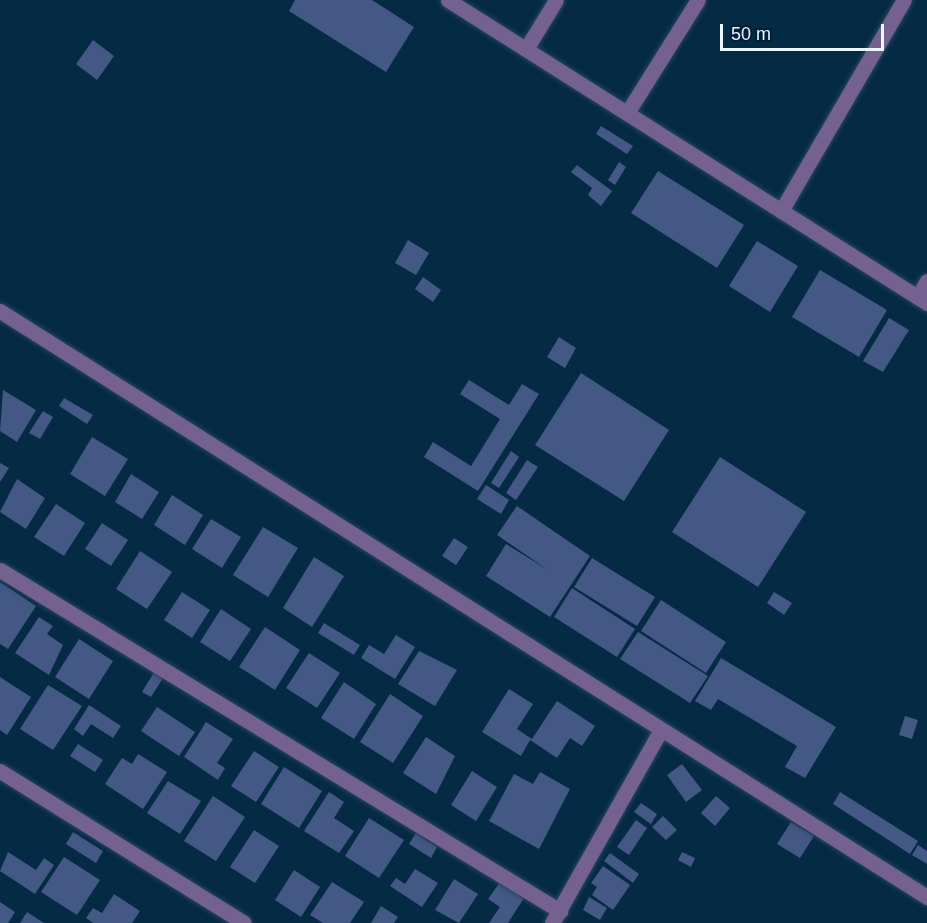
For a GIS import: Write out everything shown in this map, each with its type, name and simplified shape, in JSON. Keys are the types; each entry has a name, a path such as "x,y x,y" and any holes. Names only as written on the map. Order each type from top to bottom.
{"street":[{"path":"448,0 922,300 927,281"},
{"path":"526,49 556,0"},
{"path":"627,113 698,0"},
{"path":"781,211 904,0"},
{"path":"0,310 660,731 927,897"},
{"path":"0,570 556,917 660,731"},
{"path":"0,771 244,923"}],"building":[{"path":"295,0 372,0 414,27 386,72 289,11"},
{"path":"93,40 114,56 97,80 76,64"},
{"path":"601,126 633,146 627,154 596,134"},
{"path":"619,162 626,167 615,185 608,180"},
{"path":"577,165 612,191 601,206 588,195 592,188 571,172"},
{"path":"658,171 744,225 717,268 631,213"},
{"path":"408,240 429,253 416,275 395,263"},
{"path":"757,241 798,266 770,312 729,286"},
{"path":"820,270 887,310 859,357 792,317"},
{"path":"423,277 441,290 433,302 415,289"},
{"path":"889,318 909,330 883,372 863,361"},
{"path":"559,337 576,348 565,368 547,357"},
{"path":"581,373 669,430 624,501 535,445"},
{"path":"469,380 509,405 522,384 539,394 478,491 424,457 433,442 471,466 500,419 460,394"},
{"path":"3,390 36,410 17,442 0,431"},
{"path":"64,398 93,415 87,424 59,406"},
{"path":"43,411 53,417 40,439 29,433"},
{"path":"92,437 128,459 105,496 70,474"},
{"path":"511,451 519,457 499,488 491,483"},
{"path":"720,457 806,512 758,587 672,532"},
{"path":"527,460 538,467 516,500 506,493"},
{"path":"0,463 9,468 0,482"},
{"path":"131,474 159,492 142,519 115,502"},
{"path":"17,479 45,498 26,529 0,512"},
{"path":"486,485 509,500 501,514 477,499"},
{"path":"172,495 203,515 185,545 154,525"},
{"path":"56,504 85,523 64,556 34,537"},
{"path":"517,506 590,556 550,617 486,576 506,544 548,570 497,535"},
{"path":"211,519 241,537 222,568 192,549"},
{"path":"102,523 128,540 111,566 85,549"},
{"path":"263,527 298,548 268,597 233,575"},
{"path":"454,538 468,547 456,565 442,556"},
{"path":"140,551 172,572 147,609 116,589"},
{"path":"314,557 344,576 312,627 283,608"},
{"path":"592,558 655,597 637,626 574,587"},
{"path":"0,582 36,606 8,649 0,644"},
{"path":"572,588 635,629 617,657 554,617"},
{"path":"182,592 210,610 192,638 164,620"},
{"path":"774,592 792,603 784,615 767,603"},
{"path":"661,600 726,642 706,673 641,631"},
{"path":"221,609 251,629 230,661 200,642"},
{"path":"39,617 53,626 47,634 63,645 49,675 15,653"},
{"path":"324,623 360,645 354,655 318,633"},
{"path":"265,627 300,650 275,690 239,667"},
{"path":"638,632 708,676 690,703 620,659"},
{"path":"396,635 415,647 395,679 361,658 369,645 384,654"},
{"path":"79,639 113,661 89,699 55,677"},
{"path":"419,651 457,670 435,706 398,684"},
{"path":"309,653 340,673 317,708 286,688"},
{"path":"721,658 836,727 805,778 785,767 797,746 718,699 711,710 695,701"},
{"path":"156,669 165,675 151,697 142,692"},
{"path":"0,677 31,697 7,735 0,730"},
{"path":"344,682 376,704 354,739 321,718"},
{"path":"48,685 82,706 53,750 20,729"},
{"path":"509,689 533,704 517,729 532,739 557,701 595,726 582,746 570,738 557,758 530,740 521,756 482,732"},
{"path":"390,694 423,716 393,763 360,742"},
{"path":"89,705 121,726 113,738 91,724 83,736 74,729"},
{"path":"157,707 195,732 179,756 141,731"},
{"path":"905,716 918,720 912,739 899,735"},
{"path":"206,722 233,739 217,763 225,768 218,780 184,757"},
{"path":"426,737 455,756 436,794 403,773"},
{"path":"78,744 103,760 95,772 70,756"},
{"path":"254,751 279,767 256,802 231,786"},
{"path":"138,754 167,772 143,809 105,784 122,758 132,764"},
{"path":"682,764 702,790 686,802 667,775"},
{"path":"284,767 322,791 299,828 261,804"},
{"path":"472,771 497,787 476,821 451,805"},
{"path":"540,772 570,789 539,849 489,821 514,774 533,784"},
{"path":"168,781 201,801 180,834 147,813"},
{"path":"329,792 344,802 334,818 354,831 339,853 304,831"},
{"path":"840,792 918,841 910,854 833,804"},
{"path":"213,796 245,817 216,861 184,841"},
{"path":"716,796 730,808 715,826 701,813"},
{"path":"641,803 657,814 651,824 634,812"},
{"path":"663,816 677,830 666,840 652,827"},
{"path":"369,818 404,840 379,878 345,856"},
{"path":"636,820 647,828 629,855 617,847"},
{"path":"791,822 814,836 800,858 777,844"},
{"path":"254,830 279,846 255,883 230,867"},
{"path":"73,832 103,851 96,863 66,844"},
{"path":"416,833 437,847 431,858 409,844"},
{"path":"918,845 927,851 927,864 912,855"},
{"path":"8,852 36,870 44,858 54,865 35,894 0,871"},
{"path":"682,852 695,858 691,867 678,860"},
{"path":"610,853 639,874 633,883 604,861"},
{"path":"64,857 100,880 77,915 41,892"},
{"path":"603,866 630,885 613,910 592,895 597,887 591,883"},
{"path":"415,869 438,883 422,907 390,886 396,878 405,884"},
{"path":"294,870 320,887 301,917 275,900"},
{"path":"454,879 478,894 459,923 435,910"},
{"path":"332,882 364,902 350,923 323,923 310,915"},
{"path":"500,882 524,898 508,923 489,923 500,907 488,899"},
{"path":"114,894 140,911 132,923 93,923 86,918 93,908 102,913"},
{"path":"589,897 607,908 600,920 583,910"},
{"path":"0,902 15,912 8,923 0,923"},
{"path":"381,906 398,917 394,923 371,923"},
{"path":"27,912 44,923 20,923"}]}
